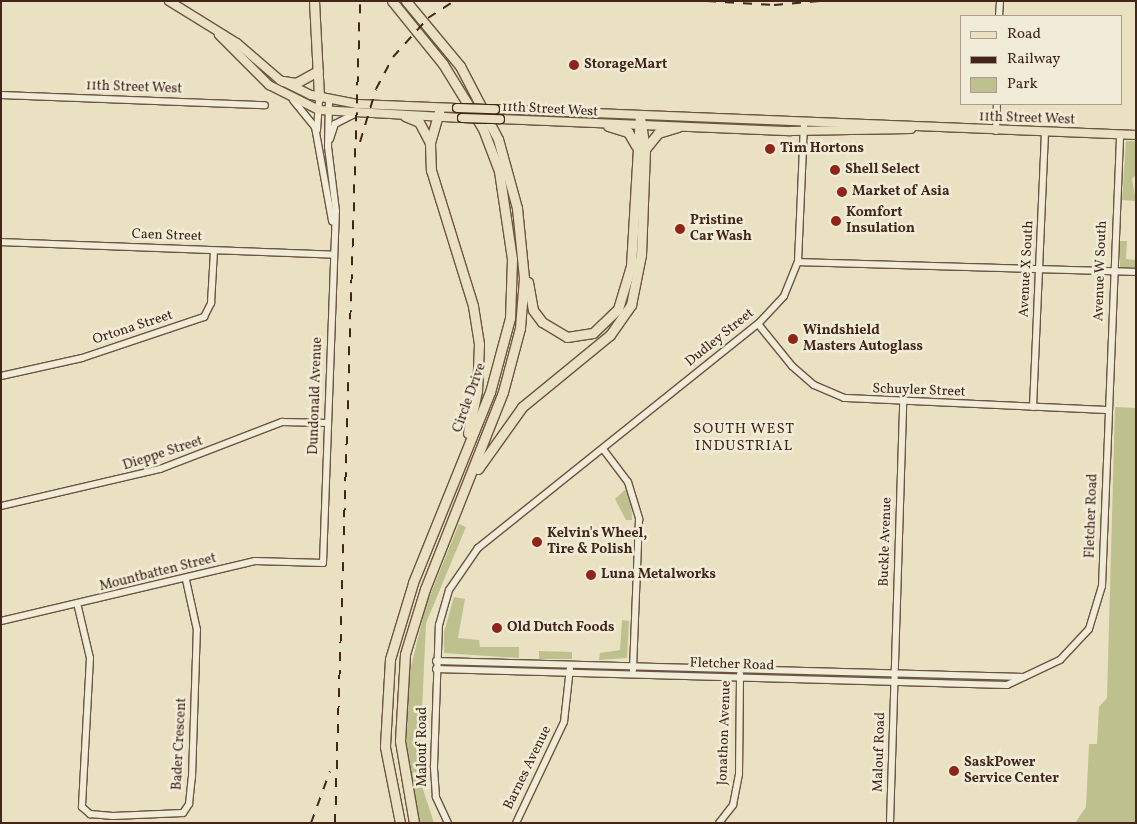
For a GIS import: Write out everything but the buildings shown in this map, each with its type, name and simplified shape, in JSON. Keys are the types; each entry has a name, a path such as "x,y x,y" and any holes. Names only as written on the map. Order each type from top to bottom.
{"highway":[{"path":"314,1 319,98"},
{"name":"Circle Drive","path":"392,1 443,64 483,129 499,171 510,222 510,318 490,392 464,452 401,616 390,659 384,730 395,812 399,823"},
{"name":"Circle Drive","path":"406,1 474,88 505,163 521,242 522,312 518,342 497,411 464,490 405,654 400,741 414,823"},
{"path":"283,81 296,83 318,71"},
{"path":"440,108 430,144 433,181 477,324 478,391 464,452"},
{"path":"405,116 419,122 430,144"},
{"path":"464,490 522,407 610,335 631,305 640,269 640,116"},
{"path":"608,126 628,132 641,147"},
{"path":"521,242 530,296 542,322 559,334 577,337 605,325 622,301 629,280 641,147 658,133 678,127"}],"main road":[{"name":"11th Street West","path":"169,1 210,26 283,81 319,98 329,100 440,108 996,131 1136,134"},
{"name":"11th Street West","path":"210,26 247,67 293,100 329,112 353,115 500,119 608,126 804,131 918,128"}],"street":[{"path":"999,15 1000,1"},
{"name":"11th Street West","path":"1,95 265,105"},
{"name":"Dundonald Avenue","path":"317,136 319,98"},
{"name":"Dundonald Avenue","path":"293,100 311,117 317,136 333,230"},
{"name":"Dundonald Avenue","path":"323,564 332,255 336,211 328,147 329,100"},
{"path":"996,131 997,105"},
{"name":"Dundonald Avenue","path":"328,147 335,124 353,115"},
{"name":"Dudley Street","path":"436,669 444,603 467,563 489,539 758,324 784,296 798,262 804,122"},
{"name":"Avenue X South","path":"1033,407 1045,132"},
{"name":"Avenue W South","path":"1109,410 1120,134"},
{"name":"Caen Street","path":"1,242 332,255"},
{"name":"Ortona Street","path":"1,376 82,358 204,317 212,303 214,251"},
{"path":"798,262 1136,272"},
{"name":"Schuyler Street","path":"758,324 814,385 844,398 903,403 1109,410"},
{"name":"Buckle Avenue","path":"894,683 903,403"},
{"name":"Fletcher Road","path":"436,661 740,678 1007,685 1025,677 1076,647 1098,609 1109,410"},
{"name":"Dieppe Street","path":"1,506 160,469 282,422 328,422"},
{"path":"603,449 628,482 639,519 633,673"},
{"name":"Mountbatten Street","path":"1,622 78,607 255,562 323,564"},
{"name":"Bader Crescent","path":"78,607 90,658 82,807 90,814 112,816 184,813 189,804 192,777 197,630 186,580"},
{"name":"Fletcher Road","path":"436,669 634,666 740,668 894,675 1025,677"},
{"name":"Barnes Avenue","path":"516,823 564,722 570,668"},
{"name":"Jonathon Avenue","path":"720,823 733,805 739,774 740,668"},
{"name":"Malouf Road","path":"436,669 434,783 448,823"},
{"name":"Malouf Road","path":"890,823 894,683"}],"green space":[{"path":"1126,141 1136,141 1136,175 1132,179 1136,201 1122,200"},
{"path":"1120,241 1127,241 1126,259 1136,260 1136,268 1120,267"},
{"path":"1115,407 1136,408 1136,823 1075,823 1086,807 1089,744 1097,744 1099,707 1107,698"},
{"path":"627,488 631,499 632,520 626,520 615,499"},
{"path":"459,524 466,527 426,623 419,777 434,823 419,823 406,753 408,679 426,605"},
{"path":"454,597 465,599 458,638 479,640 480,647 519,647 519,658 444,653 444,632"},
{"path":"622,620 629,621 627,658 599,660 600,653 620,650"},
{"path":"539,651 572,652 572,659 539,659"}],"railway":[{"path":"335,823 360,1"},
{"path":"360,142 376,89 393,57 428,18 454,1"},
{"path":"707,1 774,5 820,1"},
{"path":"311,823 330,771"}],"place":[{"name":"StorageMart","path":"574,65"},
{"name":"Tim Hortons","path":"770,149"},
{"name":"Shell Select","path":"835,170"},
{"name":"Market of Asia","path":"842,192"},
{"name":"Komfort Insulation","path":"836,221"},
{"name":"Pristine Car Wash","path":"680,229"},
{"name":"Windshield Masters Autoglass","path":"793,339"},
{"name":"Kelvin's Wheel, Tire & Polish","path":"537,542"},
{"name":"Luna Metalworks","path":"591,575"},
{"name":"Old Dutch Foods","path":"497,628"},
{"name":"SaskPower Service Center","path":"954,771"}],"district":[{"name":"SOUTH WEST INDUSTRIAL","path":"744,438"}]}
